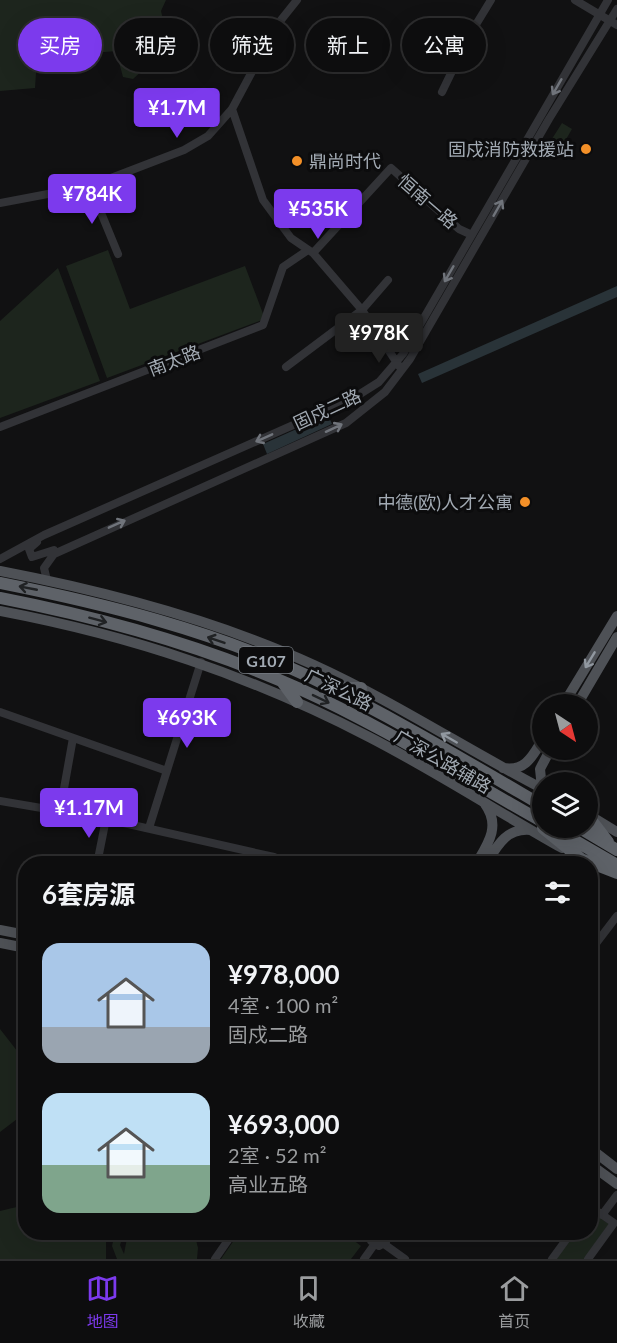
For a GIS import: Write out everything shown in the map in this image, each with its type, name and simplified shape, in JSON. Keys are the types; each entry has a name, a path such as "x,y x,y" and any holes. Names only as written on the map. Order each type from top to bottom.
{"highway":[{"name":"广深公路","path":"0,583 68,596 145,616 221,642 330,688 385,716 532,800"},
{"name":"广深公路","path":"0,598 62,610 140,630 216,654 379,728 532,816"},
{"path":"282,682 297,702"},
{"path":"330,688 361,688"},
{"path":"522,810 532,821"},
{"path":"598,828 615,849"},
{"path":"552,838 577,856"},
{"path":"570,838 617,865"},
{"path":"597,838 615,849"},
{"path":"598,867 617,873"}],"main road":[{"name":"广深公路辅路","path":"0,571 47,580 149,607 227,632 313,664 361,688 532,783"},
{"name":"广深公路辅路","path":"0,611 56,621 201,662 297,702 371,738 484,804 532,826"},
{"path":"570,694 617,616"},
{"path":"585,694 614,651 617,637"},
{"path":"500,767 517,768 527,763 532,756"},
{"path":"481,856 489,842 493,826 490,812 484,804"},
{"path":"598,822 617,832"},
{"path":"491,856 509,834 522,829 532,829"},
{"path":"598,869 617,880"},
{"path":"0,930 18,933"},
{"path":"0,943 18,946"},
{"path":"598,1154 617,1169"},
{"path":"598,1170 617,1184"}],"street":[{"path":"0,203 90,186 184,150 208,136 232,109 277,25 297,0"},
{"path":"442,92 469,36 491,0"},
{"path":"575,0 613,23"},
{"name":"固戍二路","path":"0,559 22,546 79,520 352,399 379,382 397,362 608,0"},
{"name":"固戍二路","path":"47,580 44,568 49,559 88,537 336,428 360,414 402,372 613,23 617,9"},
{"path":"232,109 263,200 291,238 310,251 362,310 402,372"},
{"name":"恒南一路","path":"310,251 391,168 459,229 472,236"},
{"path":"90,186 118,254"},
{"name":"南太路","path":"0,427 263,326 283,267 310,251"},
{"path":"286,367 362,310 388,280"},
{"path":"352,399 361,404 360,414"},
{"path":"79,520 31,545 29,555 37,558 88,537"},
{"path":"149,828 201,662"},
{"path":"0,712 167,771"},
{"path":"60,811 74,738"},
{"path":"0,801 149,828 255,856"},
{"path":"99,856 106,819"},
{"path":"598,941 617,916"},
{"path":"602,1215 617,1195"},
{"path":"588,1259 614,1223 598,1212"},
{"path":"215,1259 228,1240"},
{"path":"371,1240 374,1245"},
{"path":"384,1244 387,1240"},
{"path":"552,1259 566,1240"},
{"path":"364,1259 374,1245 384,1244 405,1259"}],"shaded area":[{"path":"0,0 166,0 161,11 163,18 114,18 114,51 102,52 102,18 18,18 18,72 36,72 35,88 0,91"},
{"path":"122,72 141,72 133,79 123,77"},
{"path":"562,123 572,129 561,148 550,142"},
{"path":"108,250 130,309 245,266 265,319 107,378 66,266"},
{"path":"58,268 100,381 0,418 0,321"},
{"path":"617,286 617,297 422,383 418,374"},
{"path":"328,415 332,424 267,454 263,444"},
{"path":"0,1029 18,1052 18,1118 0,1132"},
{"path":"18,1207 18,1240 106,1240 106,1259 0,1259 0,1211"},
{"path":"598,1217 609,1224 598,1239"},
{"path":"113,1240 122,1240 120,1245 124,1254 127,1240 196,1240 198,1248 197,1259 117,1259 112,1246"},
{"path":"234,1240 353,1240 361,1246 351,1259 221,1259"},
{"path":"570,1240 598,1240 584,1259 556,1259"}],"place":[{"name":"固戍消防救援站","path":"586,149"},
{"name":"鼎尚时代","path":"297,161"},
{"name":"中德(欧)人才公寓","path":"525,502"}]}
